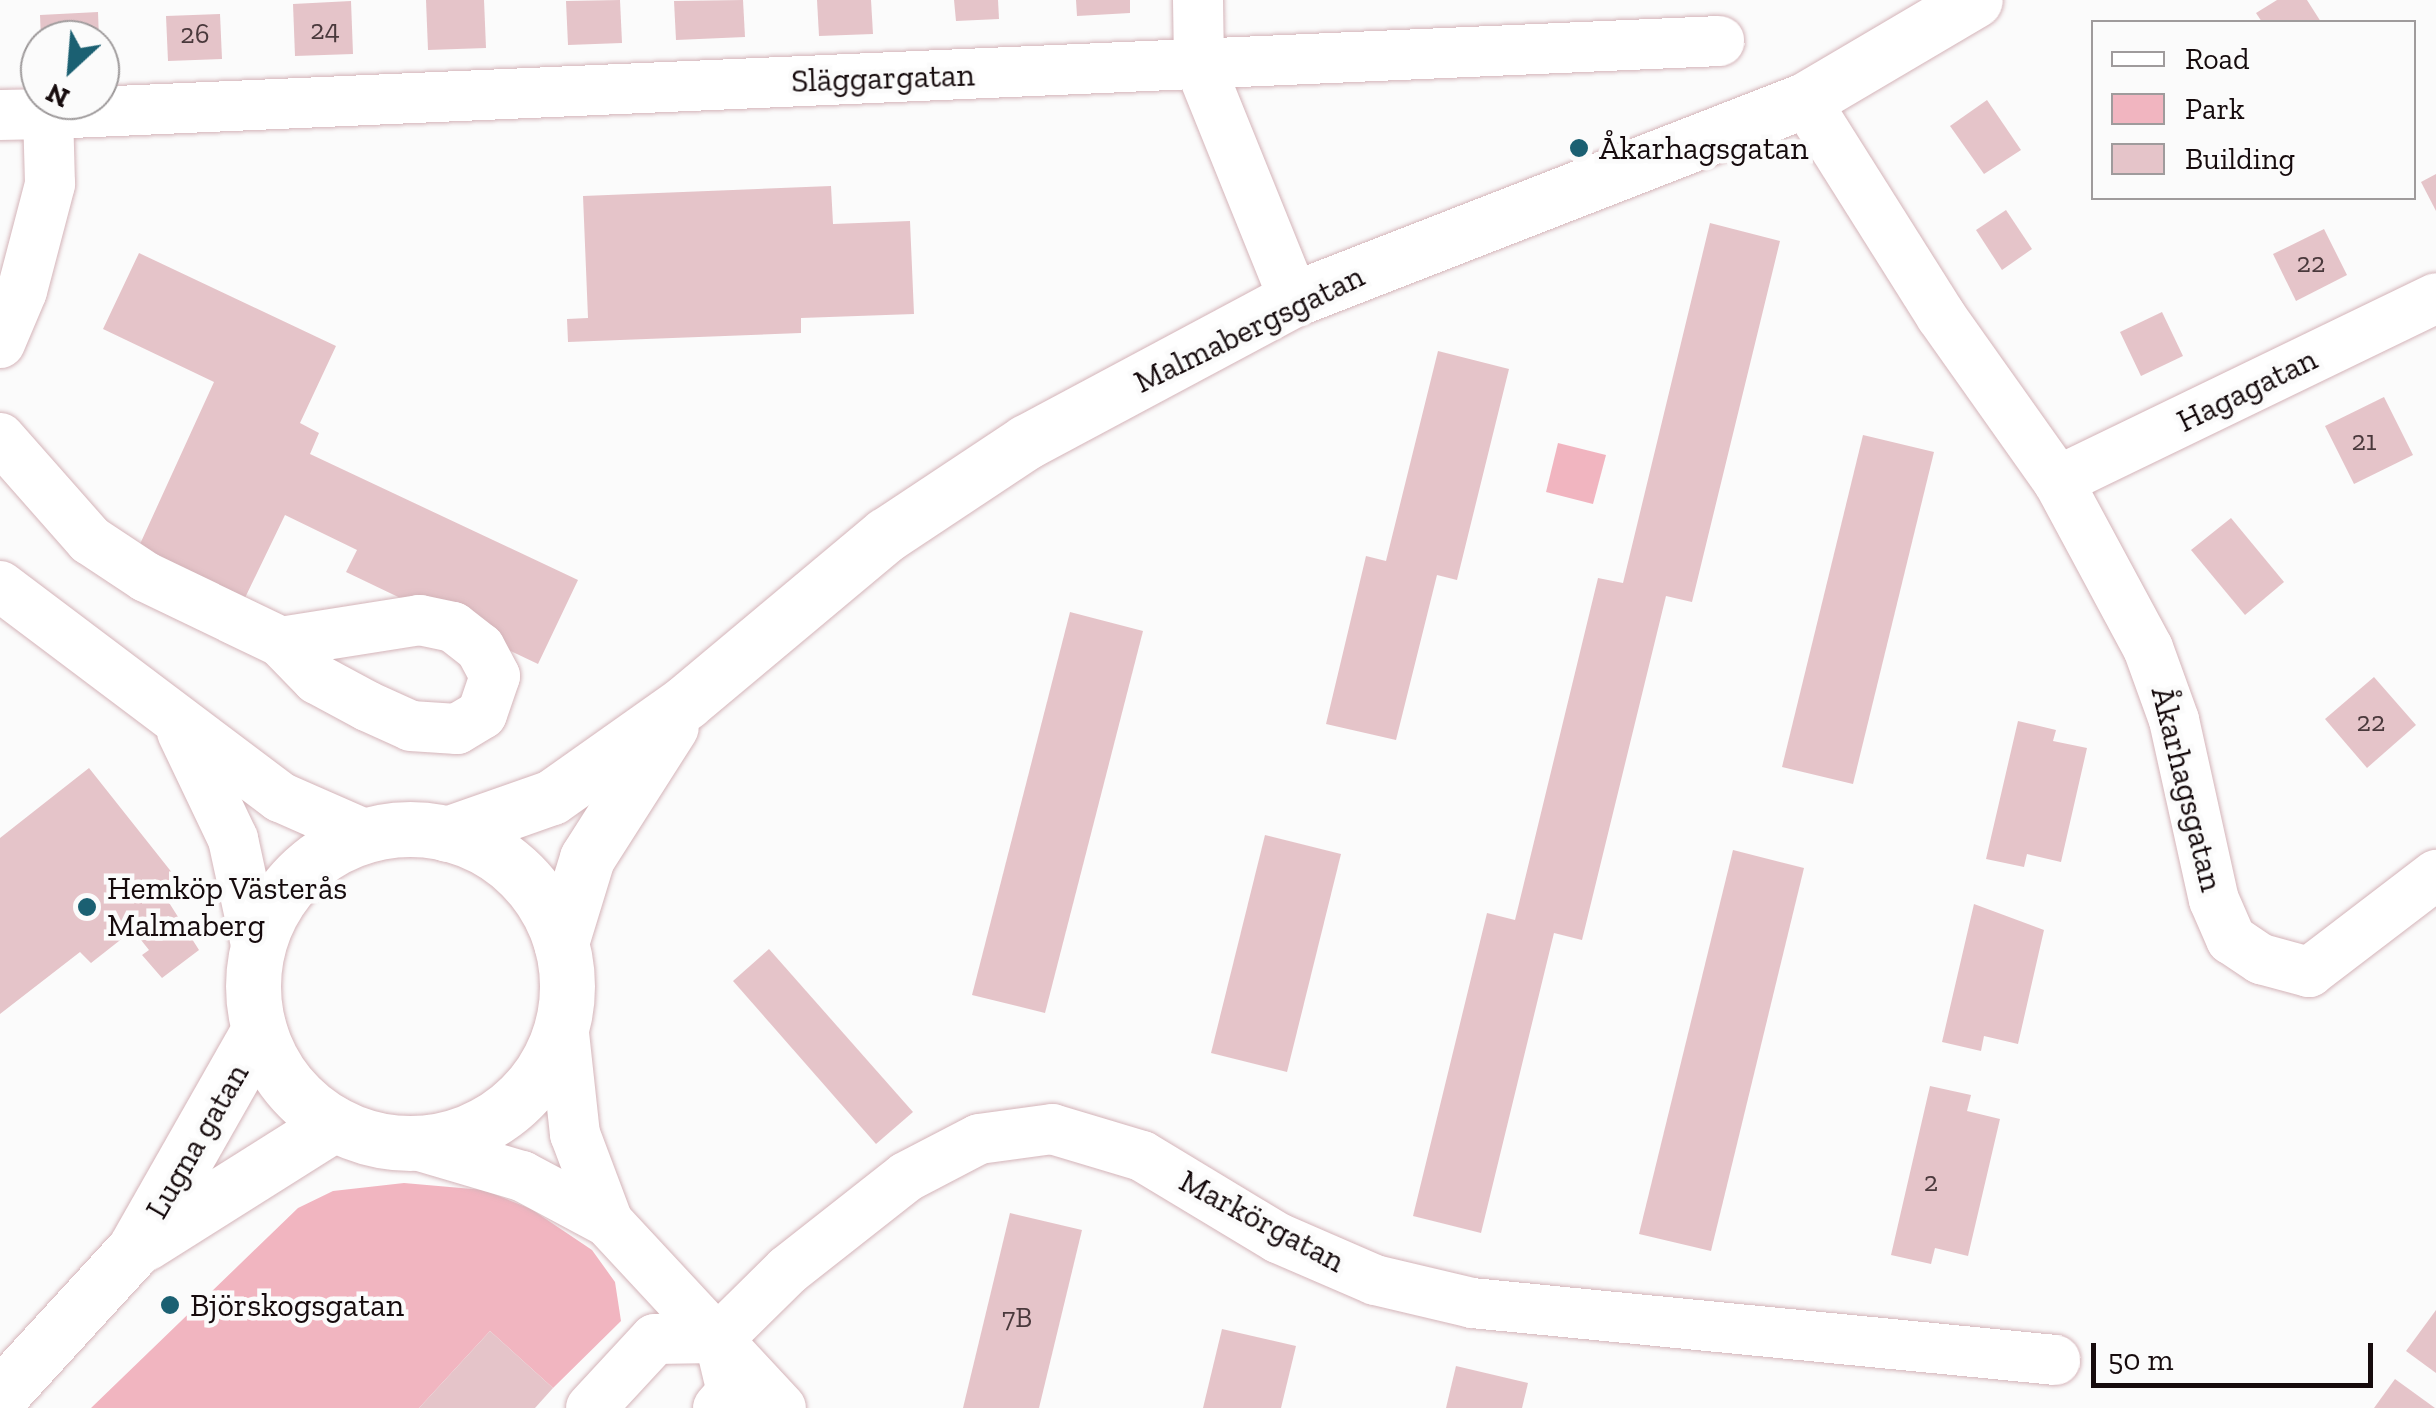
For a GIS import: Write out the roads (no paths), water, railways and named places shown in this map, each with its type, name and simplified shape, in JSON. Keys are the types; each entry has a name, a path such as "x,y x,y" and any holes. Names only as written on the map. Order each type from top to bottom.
{"main road":[{"name":"Malmabergsgatan","path":"448,834 552,796 686,702 886,536 1011,452 1294,299 1805,100 1975,0"},
{"name":"Malmabergsgatan","path":"561,943 586,858 686,702"},
{"path":"406,829 448,834 486,848 519,873 544,905 561,943 567,984 563,1024 548,1062 513,1104 454,1138 413,1144 372,1139 334,1124 301,1100 275,1068 258,1030 252,990 257,949 272,910 296,878 328,852 366,835 406,829"},
{"name":"Lugna gatan","path":"0,1396 134,1250 258,1030"},
{"name":"Lugna gatan","path":"134,1250 334,1124"}],"street":[{"path":"1198,0 1200,64 1294,299"},
{"name":"Släggargatan","path":"120,110 1719,41"},
{"name":"Åkarhagsgatan","path":"1805,100 1941,316 2058,482 2148,648 2174,720 2214,900 2231,939 2260,959 2309,972 2436,874"},
{"name":"Släggargatan","path":"0,343 22,291 50,184 26,120"},
{"name":"Hagagatan","path":"2058,482 2436,298"},
{"path":"0,438 90,540 146,577 281,642"},
{"path":"0,586 180,728 280,798 366,835"},
{"path":"180,728 233,838 257,949"},
{"path":"563,1024 575,1134 608,1222"},
{"name":"Markörgatan","path":"719,1338 788,1270 906,1176 980,1139 1052,1129 1142,1156 1278,1238 1375,1280 1472,1302 2055,1360"},
{"path":"413,1144 522,1176 608,1222 781,1408"},
{"path":"591,1408 655,1339 719,1338"},
{"path":"718,1408 732,1392 719,1338"}],"place":[{"name":"Åkarhagsgatan","path":"1579,148"},
{"name":"Hemköp Västerås Malmaberg","path":"87,907"},
{"name":"Björskogsgatan","path":"170,1305"}]}
